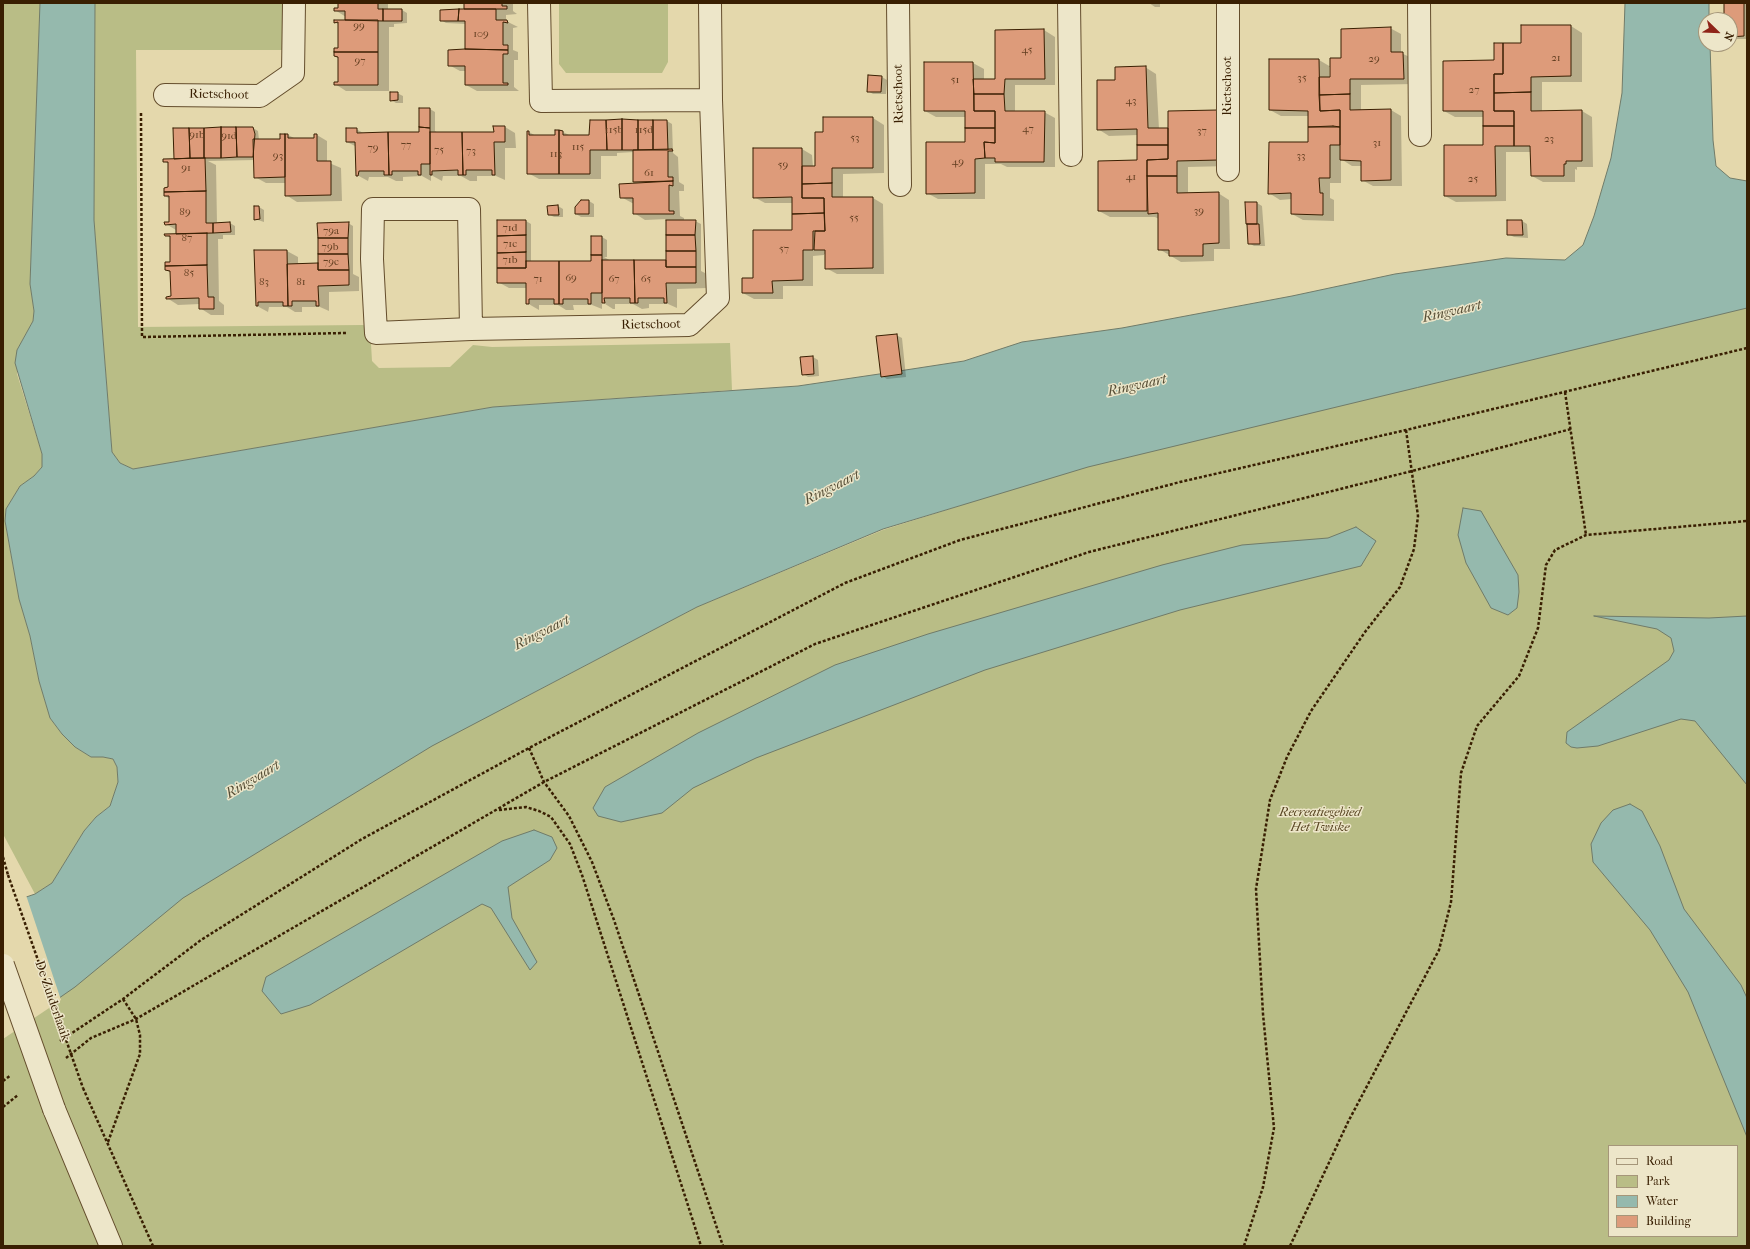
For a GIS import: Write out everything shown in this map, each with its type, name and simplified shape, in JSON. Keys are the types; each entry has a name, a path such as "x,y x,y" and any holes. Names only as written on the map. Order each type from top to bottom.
{"street":[{"name":"Rietschoot","path":"165,95 260,96 293,72 294,3"},
{"path":"539,3 541,101 711,100"},
{"name":"Rietschoot","path":"376,333 471,329 689,325 718,298 711,100 710,3"},
{"name":"Rietschoot","path":"898,3 900,185"},
{"path":"1069,3 1071,155"},
{"name":"Rietschoot","path":"1228,3 1228,170"},
{"path":"1419,3 1420,135"},
{"path":"376,333 372,258 373,209 469,209 471,329"},
{"path":"3,966 54,1109 111,1246"}],"path":[{"path":"165,95 141,95 142,337 376,333"},
{"path":"108,1142 140,1054 140,1035 136,1019 123,999 201,940 362,839 529,748 846,583 953,543 1180,482 1406,430 1747,348"},
{"path":"1565,392 1586,535"},
{"path":"136,1019 544,782 815,644 1089,552 1412,471 1571,429"},
{"path":"1244,1246 1263,1187 1274,1128 1263,1014 1256,889 1270,800 1287,757 1311,711 1365,632 1400,588 1414,549 1418,516 1406,430"},
{"path":"1290,1246 1348,1122 1439,950 1451,902 1460,773 1477,726 1519,676 1538,628 1546,565 1555,550 1586,535 1747,521"},
{"path":"529,748 544,782 569,816 595,870 614,920 722,1246"},
{"path":"496,810 526,807 539,811 551,817 570,844 582,875 701,1246"},
{"name":"De Zuiderlaaik","path":"3,857 83,1088 153,1246"}],"green space":[{"path":"3,3 40,3 30,284 34,311 33,321 17,350 17,374 42,454 42,467 34,476 20,486 6,509 5,522 19,599 30,636 39,681 50,718 62,734 75,747 91,757 113,759 117,767 118,782 110,806 96,817 84,831 52,883 35,894 3,834"},
{"path":"95,3 284,3 285,50 136,50 138,327 363,325 370,327 372,361 379,368 450,367 473,345 492,347 730,343 732,390 493,407 133,469 120,463 112,452 94,220"},
{"path":"559,3 668,3 668,62 662,73 566,73 559,64"},
{"name":"Recreatiegebied Het Twiske","path":"1747,274 1747,1246 3,1246 3,1009 279,807 516,702 697,607 883,530 959,506 1139,427"}],"water":[{"name":"Ringvaart","path":"40,3 95,3 94,220 112,452 120,463 133,469 493,407 798,386 964,361 1022,342 1122,328 1292,296 1395,274 1506,258 1565,260 1583,245 1594,216 1611,158 1622,93 1625,3 1709,3 1709,12 1698,12 1698,52 1710,52 1713,140 1716,166 1730,178 1747,181 1747,308 1088,467 883,529 697,607 432,746 183,898 75,987 3,1037 3,905 35,894 52,883 84,831 96,817 110,806 118,782 117,767 113,759 91,757 75,747 62,734 50,718 39,681 30,636 19,599 5,521 6,509 20,486 34,476 42,467 42,454 15,363 17,350 33,321 34,311 30,284"},
{"path":"1463,508 1481,511 1518,575 1519,592 1517,608 1508,615 1491,608 1466,563 1458,535"},
{"path":"1356,527 1376,541 1361,566 1180,610 985,670 756,758 693,788 662,813 621,822 598,816 593,808 605,787 698,733 835,665 928,634 1162,565 1242,545 1328,538"},
{"path":"1594,616 1709,618 1747,616 1747,785 1695,721 1681,719 1598,746 1577,748 1571,747 1566,743 1567,732 1669,660 1674,651 1671,638 1657,629"},
{"path":"1630,804 1642,811 1660,846 1684,909 1741,985 1747,998 1747,1137 1688,992 1650,930 1593,862 1591,844 1601,823 1613,810"},
{"path":"534,830 552,837 557,848 550,860 508,887 512,918 537,962 530,970 491,908 482,904 310,1005 281,1014 262,991 266,977 502,841"}],"pier":[{"path":"26,895 61,1000 3,1039 3,903"}],"building":[{"path":"338,3 378,3 378,9 383,9 383,21 345,20 345,11 334,11 334,8 338,8"},
{"path":"464,3 502,3 502,6 507,6 507,9 464,9"},
{"path":"1724,3 1744,3 1744,36 1738,36 1738,12 1724,12"},
{"path":"383,9 402,9 402,21 383,21"},
{"path":"459,9 496,9 496,20 507,20 508,23 503,22 503,45 508,45 508,50 465,49 465,21 458,21"},
{"path":"459,9 458,21 440,21 440,10"},
{"path":"334,20 378,20 378,52 334,52 334,48 338,48 338,22 334,23"},
{"path":"1521,25 1571,25 1571,76 1531,77 1531,92 1494,93 1494,74 1503,74 1503,43 1521,43"},
{"path":"1391,27 1391,52 1403,52 1404,79 1350,79 1350,94 1319,95 1319,77 1330,77 1330,58 1341,58 1341,29"},
{"path":"1044,29 1045,79 1005,79 1004,94 974,94 973,79 995,79 995,30"},
{"path":"1494,43 1503,43 1503,74 1494,74 1494,111 1514,111 1514,126 1483,126 1483,111 1443,111 1443,61 1494,60"},
{"path":"448,50 508,50 508,54 503,54 503,83 508,83 508,85 465,85 465,66 448,66"},
{"path":"334,52 378,52 378,85 334,85 334,82 338,82 338,57 334,56"},
{"path":"1269,59 1319,59 1320,111 1340,110 1340,127 1308,127 1308,111 1269,110"},
{"path":"924,62 973,62 974,111 995,111 995,128 965,128 965,111 924,111"},
{"path":"1146,66 1148,128 1168,128 1168,145 1137,145 1137,129 1097,130 1097,80 1115,80 1115,67"},
{"path":"868,75 882,76 881,92 867,92"},
{"path":"390,92 398,92 398,100 390,101"},
{"path":"1531,92 1531,111 1582,110 1582,161 1566,161 1566,164 1564,164 1564,176 1531,176 1530,146 1514,146 1514,111 1494,111 1494,93"},
{"path":"974,94 1004,94 1005,111 1045,111 1044,162 995,162 995,158 985,158 984,142 995,143 995,111 974,111"},
{"path":"1350,94 1350,110 1391,109 1391,180 1361,181 1361,161 1340,160 1340,110 1320,111 1319,95"},
{"path":"419,108 430,108 430,128 419,127"},
{"path":"1218,110 1219,160 1177,161 1177,176 1147,176 1147,160 1168,159 1168,111"},
{"path":"823,117 873,117 873,168 832,168 832,183 802,184 802,166 815,166 815,132 823,132"},
{"path":"622,119 622,150 607,150 606,120"},
{"path":"622,119 638,120 638,150 622,150"},
{"path":"590,120 606,120 607,150 590,150 590,174 559,174 559,130 563,131 563,135 589,135"},
{"path":"638,120 653,120 653,150 638,150"},
{"path":"653,120 667,120 668,150 653,150"},
{"path":"493,126 505,126 505,142 494,142 495,175 492,175 492,170 466,170 466,175 463,175 462,132 494,132"},
{"path":"1483,126 1514,126 1514,146 1495,146 1496,196 1444,196 1444,145 1483,145"},
{"path":"221,127 236,127 237,157 221,158"},
{"path":"221,127 221,158 204,158 204,128"},
{"path":"236,127 253,127 255,134 253,157 237,157"},
{"path":"419,127 430,128 430,164 421,164 421,175 418,175 418,171 392,171 392,175 389,175 388,132 419,132"},
{"path":"1308,127 1340,127 1340,145 1330,145 1330,178 1319,178 1320,193 1323,193 1323,215 1291,214 1291,193 1268,194 1269,142 1308,142"},
{"path":"173,128 189,128 190,158 174,159"},
{"path":"189,128 204,128 204,158 190,158"},
{"path":"346,128 357,128 357,133 388,132 389,175 384,175 384,171 359,171 358,176 356,176 355,142 346,142"},
{"path":"965,128 995,128 995,143 984,142 985,158 975,159 975,193 926,194 926,142 965,142"},
{"path":"555,130 559,130 559,174 527,174 527,131 529,131 529,135 555,135"},
{"path":"430,132 462,132 463,175 458,175 458,170 432,171 432,175 430,175"},
{"path":"280,134 285,134 285,177 254,178 253,139 280,139"},
{"path":"285,134 288,134 288,138 314,138 314,134 317,134 317,161 331,161 331,195 285,196"},
{"path":"1137,145 1168,145 1168,159 1147,160 1147,211 1098,211 1098,161 1137,160"},
{"path":"753,148 802,148 802,198 824,198 824,213 792,214 792,197 753,198"},
{"path":"672,149 673,151 668,151 668,177 673,177 673,181 633,182 633,150"},
{"path":"205,158 206,191 164,192 164,188 168,187 168,162 163,162 163,159"},
{"path":"1147,176 1177,176 1177,193 1219,192 1219,243 1203,244 1203,256 1169,256 1169,250 1158,250 1158,213 1148,214"},
{"path":"673,181 673,186 669,185 669,211 674,211 674,214 633,214 633,198 620,198 619,184"},
{"path":"832,183 832,197 873,197 873,268 825,269 825,250 814,250 815,231 825,231 824,198 802,198 802,184"},
{"path":"206,191 206,223 213,223 213,233 176,234 176,224 165,225 164,222 169,222 169,196 164,196 164,192"},
{"path":"581,200 589,200 589,214 575,214 575,207"},
{"path":"1245,202 1257,202 1257,224 1246,224"},
{"path":"558,205 559,215 548,215 547,206"},
{"path":"254,206 259,206 260,219 254,220"},
{"path":"824,213 825,231 813,231 813,250 803,250 803,280 772,281 773,293 742,293 742,278 753,278 753,230 792,230 792,214"},
{"path":"497,220 526,220 526,235 497,236"},
{"path":"666,220 696,220 695,235 666,235"},
{"path":"1507,220 1522,220 1523,235 1507,235"},
{"path":"230,222 231,232 213,233 213,223"},
{"path":"349,222 348,238 318,238 317,223"},
{"path":"1247,224 1259,224 1260,244 1248,244"},
{"path":"207,233 207,265 165,266 165,262 170,262 170,236 165,236 164,234"},
{"path":"526,235 526,252 497,253 497,236"},
{"path":"666,235 695,235 696,251 666,251"},
{"path":"591,236 602,236 602,255 591,255"},
{"path":"318,238 348,238 348,254 318,254"},
{"path":"254,250 287,250 288,306 283,306 283,302 258,302 258,306 256,306"},
{"path":"666,251 696,251 696,267 666,267"},
{"path":"526,252 526,268 497,268 497,253"},
{"path":"318,254 348,254 349,270 318,270"},
{"path":"591,255 602,255 602,293 591,293 591,304 588,304 588,299 563,299 563,304 559,304 559,261 591,261"},
{"path":"602,260 634,260 635,303 630,303 630,298 604,298 605,303 602,303"},
{"path":"634,260 666,260 666,267 696,267 696,283 666,283 667,303 664,303 664,298 638,298 638,303 635,303"},
{"path":"526,261 559,261 559,304 554,304 554,299 529,299 529,304 526,304 526,283 497,283 497,268 526,268"},
{"path":"318,263 318,270 349,270 349,285 318,286 319,306 316,306 316,301 292,301 292,306 288,306 287,264"},
{"path":"207,265 208,297 214,297 214,309 199,309 199,298 166,299 166,297 171,296 170,271 165,270 165,266"},
{"path":"897,334 902,374 881,377 876,336"},
{"path":"813,356 814,374 802,375 800,357"}]}
